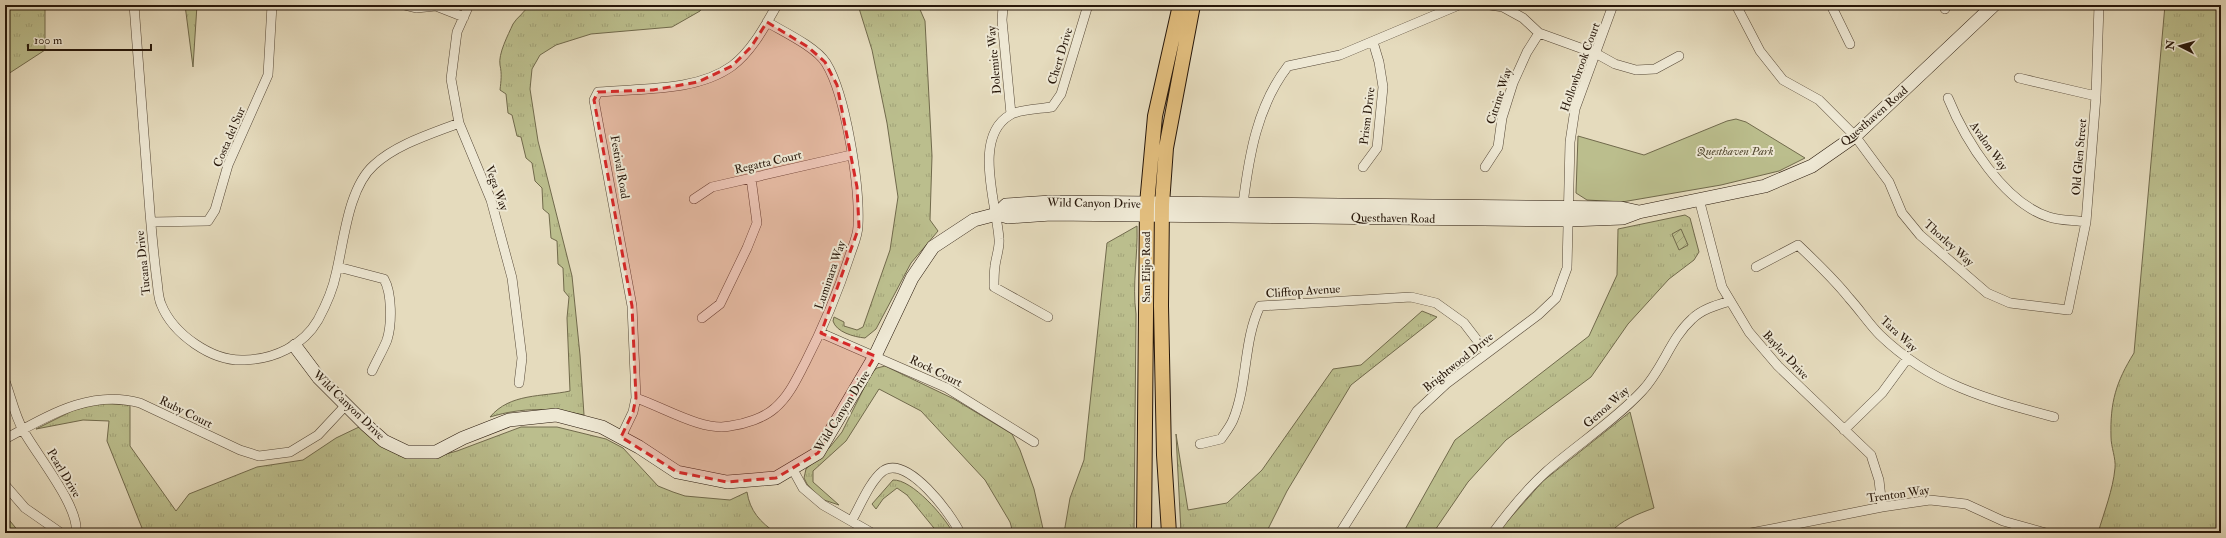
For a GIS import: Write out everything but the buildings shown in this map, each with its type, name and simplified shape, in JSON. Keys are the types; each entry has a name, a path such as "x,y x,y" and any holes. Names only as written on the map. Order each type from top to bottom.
{"main road":[{"name":"San Elijo Road","path":"1144,533 1147,209 1156,116 1180,5"},
{"name":"San Elijo Road","path":"1169,533 1164,455 1161,306 1162,210 1166,148 1193,5"}],"street":[{"name":"Tucana Drive","path":"134,5 151,222 160,302 170,320 182,333 204,349 229,359 244,360 260,358 295,346 317,321 338,267 358,186 373,165 400,148 459,123"},
{"name":"Costa del Sur","path":"151,222 208,221 215,210 228,165 268,75 272,5"},
{"path":"404,5 416,8 436,6 464,17"},
{"name":"Vega Way","path":"469,5 457,32 452,79 459,123 491,200 512,278 522,358 519,383"},
{"path":"767,22 777,5"},
{"name":"Dolemite Way","path":"1005,5 1003,7 1002,20 1011,114"},
{"name":"Chert Drive","path":"1011,114 1052,107 1061,94 1088,5"},
{"path":"1243,204 1254,132 1279,78 1288,66 1340,55 1459,5"},
{"path":"1490,5 1502,7 1523,18 1539,32 1597,54 1615,64 1636,70 1655,68 1679,56"},
{"name":"Hollowbrook Court","path":"1569,214 1570,142 1575,109 1597,54 1613,5"},
{"name":"Thorley Way","path":"1736,5 1760,51 1783,80 1819,100 1855,136 1889,182 1902,212 1920,235 1987,293 2010,303 2068,310"},
{"path":"1831,5 1850,44"},
{"name":"Questhaven Road","path":"1162,210 1243,204 1569,214 1623,218 1639,212 1765,186 1812,166 1855,136 1994,5"},
{"name":"Old Glen Street","path":"2068,310 2086,222 2096,96 2099,5"},
{"name":"Luminara Way","path":"636,398 707,426 728,427 750,422 774,409 790,392 822,333 859,227 857,187 837,85 825,62 808,47 767,22"},
{"name":"Festival Road","path":"621,437 633,412 636,398 632,306 594,100 598,92 653,90 698,82 732,66 751,47 767,22"},
{"name":"Citrine Way","path":"1485,167 1498,147 1502,118 1513,83 1527,52 1539,32"},
{"name":"Prism Drive","path":"1363,167 1377,148 1384,87 1379,62 1372,42"},
{"path":"2019,78 2096,96"},
{"name":"Avalon Way","path":"1948,98 1957,120 1993,176 2021,202 2049,217 2086,222"},
{"path":"1011,114 1005,118 993,134 989,175 997,214 1000,241 994,268 994,287 1048,317"},
{"name":"Regatta Court","path":"694,199 712,187 851,154"},
{"path":"702,318 720,304 747,248 757,223 751,178"},
{"name":"Baylor Drive","path":"1699,199 1722,287 1730,301 1749,332 1778,366 1871,455 1879,480 1882,507"},
{"name":"Wild Canyon Drive","path":"295,346 319,378 384,441 407,452 436,452 463,438 509,420 556,415 602,427 621,437 677,472 727,482 776,478 818,453 875,356 912,278 933,247 974,220 997,214 1006,205 1024,203 1147,209"},
{"name":"Questhaven Road","path":"1147,209 1569,214"},
{"name":"Brightwood Drive","path":"1340,533 1417,411 1446,384 1538,315 1556,298 1566,268 1569,214"},
{"name":"Tara Way","path":"1756,267 1798,245 1849,297 1879,334 1907,359 1942,380 1989,400 2054,417"},
{"path":"338,267 384,279 388,285 391,306 387,339 372,370"},
{"name":"Clifftop Avenue","path":"1200,444 1221,438 1233,421 1254,319 1260,306 1411,297 1436,303 1464,323 1487,353"},
{"name":"Genoa Way","path":"1493,533 1510,510 1546,472 1626,407 1644,389 1675,338 1693,318 1712,307 1730,301"},
{"name":"Rock Court","path":"822,333 947,388 1034,442"},
{"path":"1844,430 1882,393 1907,359"},
{"name":"Pearl Drive","path":"5,381 22,430 71,508 77,528 76,533"},
{"name":"Ruby Court","path":"5,439 74,405 94,399 124,398 140,403 240,450 259,456 290,452 318,435 346,405"},
{"path":"852,520 866,494 884,471 895,467 909,472 938,500 955,521 960,533"},
{"path":"792,468 803,488 823,505 852,520 872,533"},
{"path":"5,485 24,508 61,533"},
{"name":"Trenton Way","path":"1751,533 1882,507 1930,500 1966,504 2003,521 2046,533"}],"highlighted area":[{"path":"767,22 808,47 825,62 837,85 857,187 859,227 821,333 875,356 818,453 776,478 727,482 677,472 621,437 633,412 636,398 632,306 594,100 598,92 653,90 698,82 732,66 751,47"}],"green space":[{"path":"5,5 45,5 45,50 5,76"},
{"path":"185,5 197,5 193,67"},
{"path":"528,5 704,5 700,11 672,27 591,34 556,45 540,55 532,69 530,89 538,141 572,276 584,415 560,411 526,410 514,411 490,417 498,409 517,400 527,397 570,391 567,318 569,297 564,291 563,268 558,264 557,241 551,238 549,214 543,209 542,188 535,181 532,163 526,158 521,137 517,136 512,115 508,113 506,94 500,90 500,56 513,24"},
{"path":"858,5 918,5 925,21 932,156 930,220 938,231 911,263 876,329 865,338 851,335 842,331 833,321 834,317 844,322 844,326 857,330 863,327 890,250 898,197 887,123 872,50"},
{"path":"2165,5 2221,5 2221,533 2098,533 2110,493 2115,468 2111,425 2115,393 2123,373 2134,353"},
{"name":"Questhaven Park","path":"1736,119 1746,122 1805,158 1779,171 1721,185 1622,202 1587,200 1576,193 1578,136 1644,155 1727,121"},
{"path":"1685,215 1690,218 1699,252 1694,260 1669,279 1628,324 1591,377 1506,440 1468,482 1433,533 1403,533 1455,440 1589,336 1617,275 1618,229"},
{"path":"1137,226 1135,281 1134,533 1064,533 1070,498 1084,460 1107,243"},
{"path":"1681,229 1688,245 1679,250 1672,234"},
{"path":"1422,311 1437,317 1351,385 1287,491 1266,533 1181,533 1176,434 1188,510 1227,503 1262,470 1333,369 1361,365"},
{"path":"885,366 954,399 1012,434 1020,450 1034,489 1044,533 1013,533 1010,522 985,480 921,411 879,389 846,441 813,471 813,482 839,505 821,499 807,484 804,478 806,469 830,447 842,432 872,372 877,368"},
{"path":"99,403 130,405 130,446 176,511 189,494 257,467 303,460 336,438 359,427 435,457 457,451 521,427 557,427 606,439 623,448 658,486 673,492 685,496 730,500 747,492 748,499 757,516 765,525 776,533 144,533 107,441 109,421 83,420 36,429 72,411"},
{"path":"1630,412 1654,508 1619,524 1610,533 1497,533 1543,481"},
{"path":"893,480 901,481 918,492 936,509 953,533 938,533 907,495 897,488 883,499 876,509 872,504"},
{"path":"5,515 20,533 5,533"}]}
